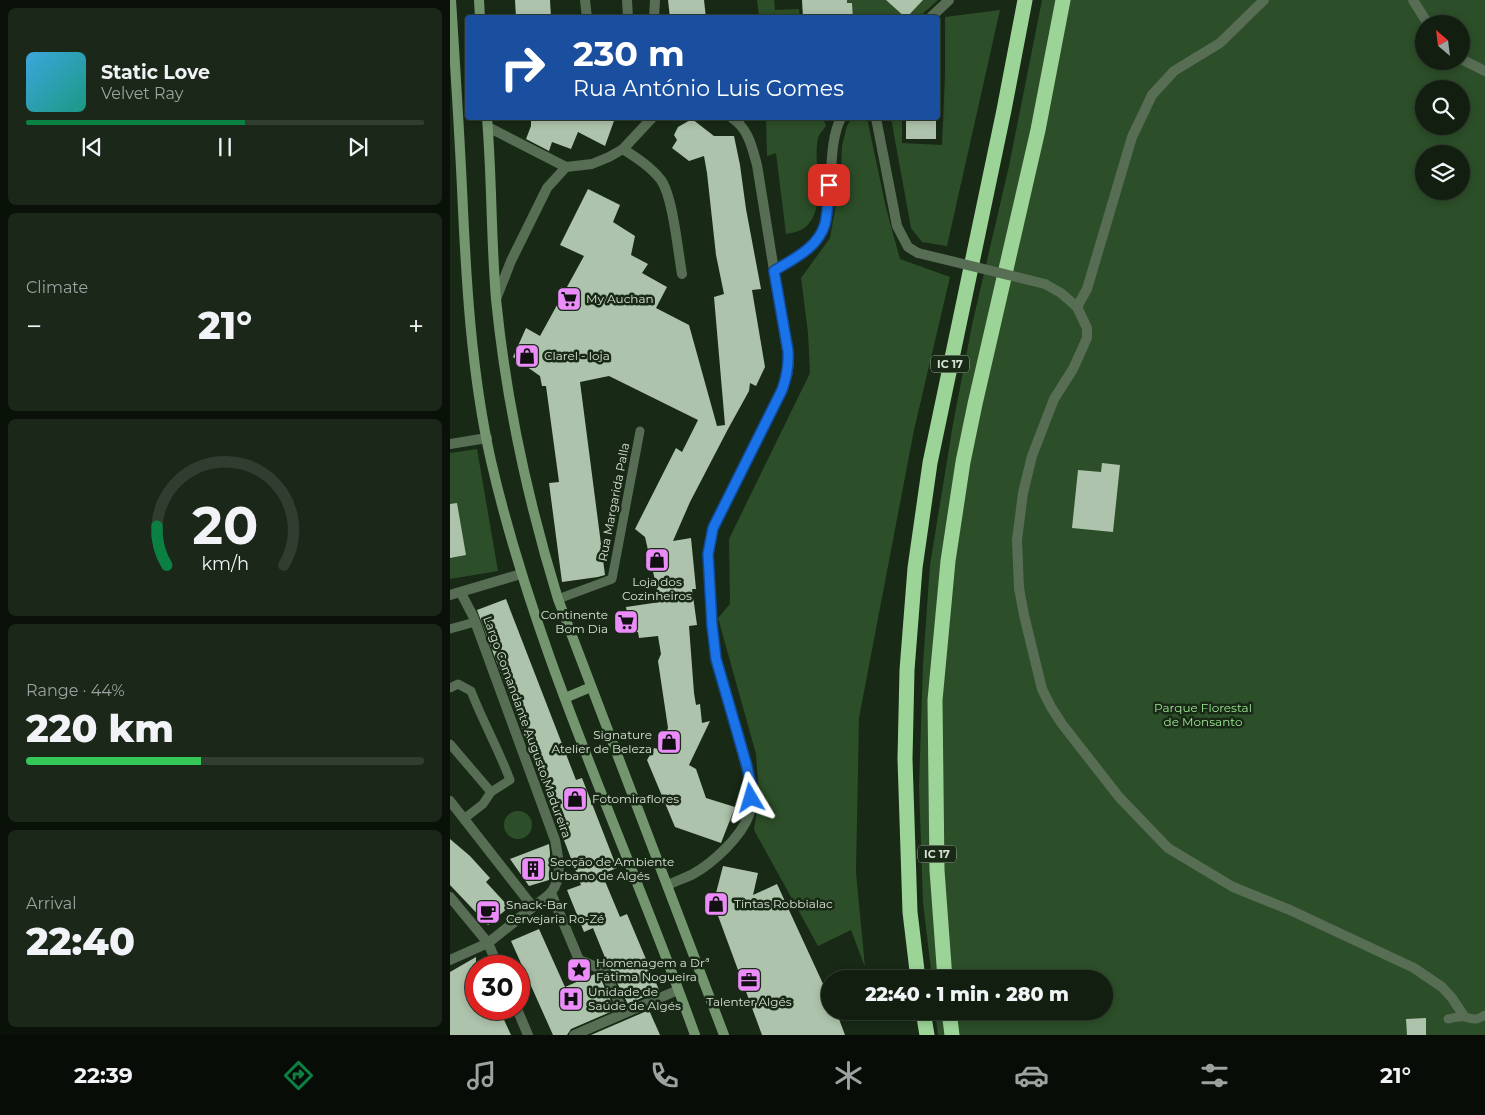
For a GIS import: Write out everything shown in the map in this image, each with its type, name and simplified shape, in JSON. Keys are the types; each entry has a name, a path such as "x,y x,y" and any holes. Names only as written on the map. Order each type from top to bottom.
{"highway":[{"name":"IC 17","path":"917,970 908,876 905,732 912,600 930,464 1025,0"},
{"name":"IC 17","path":"944,970 937,870 935,700 948,561 963,462 1038,130 1064,0"},
{"path":"924,1020 926,1035"},
{"path":"950,1020 952,1035"}],"street":[{"path":"451,0 468,293 476,375 486,438 514,550 540,632 695,1035"},
{"path":"479,0 480,15"},
{"path":"586,0 587,15"},
{"path":"627,0 628,15"},
{"path":"654,0 654,15"},
{"path":"933,15 949,0"},
{"path":"1077,307 1087,289 1132,137 1152,95 1174,71 1220,43 1264,0"},
{"path":"1413,0 1422,15"},
{"path":"1470,64 1485,71"},
{"path":"488,122 566,167 592,164 609,157 623,149 650,120"},
{"path":"668,885 694,873 719,856 741,831 749,815 751,784 716,659 708,554 713,528 782,390 789,364 753,149 743,127 734,120"},
{"path":"774,271 805,252 815,242 825,225 836,126 840,120"},
{"path":"876,120 897,226 908,247 918,253 1045,284 1061,293 1077,307 1087,328 1087,338 1072,369 1054,399 1032,456 1023,493 1017,540 1019,588 1042,690 1062,724 1119,797 1168,848 1233,887 1290,910 1414,968 1442,987 1464,1016"},
{"path":"488,122 496,299 508,392 523,472 541,543 558,599 724,1035"},
{"path":"623,149 648,166 662,181 668,194 682,274"},
{"path":"496,299 511,261 547,188 566,167"},
{"path":"450,444 486,438"},
{"path":"450,595 521,574"},
{"name":"Largo Comandante Augusto Madureira","path":"461,593 475,622 555,840 559,872 557,884 551,893"},
{"path":"565,698 591,687"},
{"path":"450,801 533,907"},
{"path":"450,960 488,943 551,893 579,960 604,970 624,1013"},
{"path":"450,897 488,943 493,955"},
{"path":"574,1035 678,990"},
{"path":"522,1020 528,1035"}],"lane":[{"name":"Rua Margarida Palla","path":"558,599 612,580 640,431"},
{"path":"450,629 475,622"},
{"path":"450,688 458,684 471,692 510,780 491,792 483,804 465,818"},
{"path":"450,744 491,792"},
{"path":"1448,1019 1464,1016 1469,1019 1478,1019 1485,1015"}],"green space":[{"path":"757,0 774,0 775,10 799,9 800,15 759,15"},
{"path":"847,0 938,0 921,15 853,15 852,3 847,3"},
{"name":"Parque Florestal de Monsanto","path":"1042,0 1485,0 1485,1035 938,1035 936,1020 1113,1020 1113,970 931,970 923,902 919,786 923,664 930,565 953,424 972,325 1009,166"},
{"path":"1000,10 947,246 922,242 911,228 891,120 902,120 902,143 942,145 945,17"},
{"path":"766,120 824,120 826,126 818,138 817,149 818,201 810,223 801,230 786,234 776,153 767,156"},
{"path":"851,120 867,120 886,208 900,259 950,277 914,430 859,718 856,873 865,967 851,930 818,946 754,830 759,796 756,754 718,618 730,604 729,539 810,373 808,333 801,278 830,238 841,175 842,146 847,126"},
{"path":"477,449 498,571 450,579 450,453"},
{"path":"518,811 528,815 532,825 528,835 518,839 508,835 504,825 508,815"}],"building":[{"path":"515,0 550,0 551,15 516,15"},
{"path":"668,0 704,0 706,15 670,15"},
{"path":"802,0 847,0 847,3 852,3 853,15 803,15"},
{"path":"886,0 923,0 909,15 903,15"},
{"path":"531,120 614,120 605,146 578,132 571,149 552,142 549,151 526,139 531,126"},
{"path":"693,120 714,136 734,136 761,289 752,290 765,367 756,386 750,383 749,391 690,502 673,541 691,538 696,589 692,589 697,625 689,626 694,693 696,705 700,704 702,723 710,721 689,765 696,769 706,798 735,807 721,843 675,827 647,760 654,748 658,749 668,728 658,661 661,654 658,636 639,638 638,632 630,633 626,607 660,602 645,537 635,529 676,448 682,452 698,420 609,376 580,382 605,575 562,582 549,483 559,482 546,386 542,386 540,376 513,357 526,328 540,336 584,256 560,245 588,189 620,205 613,222 635,236 631,255 648,264 642,273 667,287 656,308 689,325 717,426 725,425 714,297 724,294 716,255 707,173 704,156 689,161 672,148 677,140 674,135 678,127"},
{"path":"906,120 936,120 936,139 906,139"},
{"path":"1102,463 1120,465 1113,532 1072,528 1078,470 1101,472"},
{"path":"457,503 466,555 450,558 450,504"},
{"path":"506,599 576,780 582,778 617,868 602,874 620,917 627,914 659,990 628,1004 608,965 593,928 584,932 567,890 581,885 477,610"},
{"path":"450,839 470,856 490,878 486,882 509,907 488,925 450,885"},
{"name":"Secção de Ambiente Urbano de Algés","path":"549,844 549,880 529,886 510,859"},
{"path":"723,866 758,873 753,895 777,884 821,979 821,1020 839,1020 845,1035 762,1035 717,913 713,914 708,899 716,893"},
{"path":"539,929 565,987 595,974 599,975 615,1010 571,1029 567,1035 553,1035 530,984 530,955 517,955 511,941"},
{"path":"465,963 465,1020 504,1020 511,1035 450,1035 450,972"},
{"path":"649,1010 660,1035 591,1035"},
{"path":"1426,1018 1426,1035 1407,1035 1406,1019"}],"place":[{"name":"My Auchan","path":"569,299"},
{"name":"Clarel - loja","path":"527,356"},
{"name":"Loja dos Cozinheiros","path":"657,560"},
{"name":"Continente Bom Dia","path":"626,622"},
{"name":"Signature Atelier de Beleza","path":"669,742"},
{"name":"Fotomiraflores","path":"575,799"},
{"name":"Secção de Ambiente Urbano de Algés","path":"533,869"},
{"name":"Tintas Robbialac","path":"716,904"},
{"name":"Snack-Bar Cervejaria Ro-Zé","path":"488,912"},
{"name":"Homenagem a Drª Fátima Nogueira","path":"579,970"},
{"name":"Talenter Algés","path":"749,980"},
{"name":"Unidade de Saúde de Algés","path":"571,999"}],"route":[{"path":"751,798 751,784 746,763 716,659 708,554 713,528 782,390 787,376 789,364 788,351 774,271 805,252 815,242 825,225 829,185"}]}
